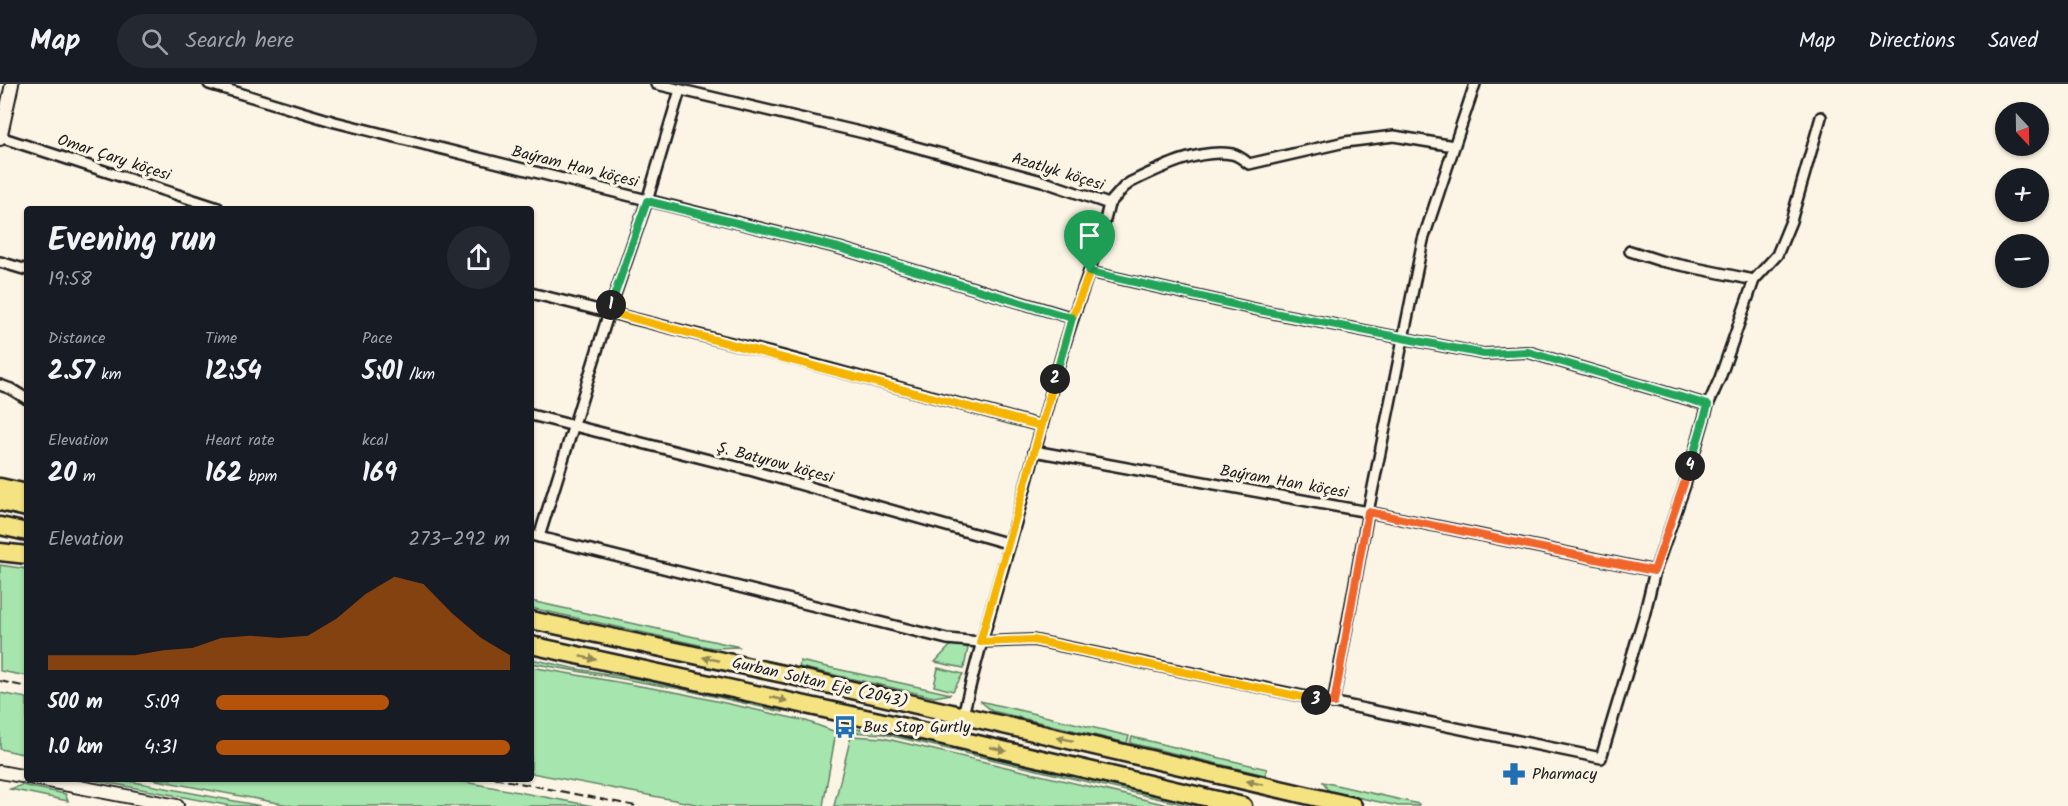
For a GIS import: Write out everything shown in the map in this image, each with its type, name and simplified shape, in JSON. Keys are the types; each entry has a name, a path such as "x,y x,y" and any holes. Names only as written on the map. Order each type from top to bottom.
{"highway":[{"path":"0,487 24,492"},
{"path":"0,502 24,507"},
{"path":"0,526 24,531"},
{"path":"0,552 24,555"},
{"name":"Gurban Soltan Eje (2043)","path":"534,621 963,715 1353,806"},
{"name":"Gurban Soltan Eje (2043)","path":"534,646 1243,806"}],"street":[{"path":"0,138 12,84"},
{"name":"Baýram Han köçesi","path":"209,84 336,122 839,248 1072,318"},
{"name":"Azatlyk köçesi","path":"656,84 864,133 1060,186 1109,204 1090,272 1072,318 1041,426 1010,544 980,642 963,715"},
{"path":"1334,703 1368,512 1423,240 1476,84"},
{"path":"680,90 647,201 609,312 574,427 535,536 947,639 980,642 1033,640 1601,758 1644,616 1654,571 1684,488 1708,405 1720,378 1754,280 1777,255 1791,221 1821,117"},
{"path":"1109,204 1131,182 1187,160 1212,153 1234,154 1249,164 1345,142 1394,136 1454,146"},
{"name":"Omar Çary köçesi","path":"0,138 212,206"},
{"path":"1630,251 1661,261 1754,280"},
{"path":"0,262 24,269"},
{"path":"1090,272 1259,310 1484,354 1528,352 1708,405"},
{"path":"534,294 1041,426"},
{"path":"0,385 24,397"},
{"name":"Ş. Batyrow köçesi","path":"534,416 753,471 1010,544"},
{"name":"Baýram Han köçesi","path":"1035,451 1368,512 1654,571"},
{"path":"0,772 24,776"},
{"path":"54,782 177,806"}],"green space":[{"path":"0,565 24,569 24,675 0,671"},
{"path":"534,602 740,647 713,648 534,609"},
{"path":"956,643 968,648 964,668 935,662 950,646"},
{"path":"534,660 682,686 784,709 783,712 681,689 534,664"},
{"path":"800,661 951,694 934,697 799,667"},
{"path":"534,668 680,693 806,721 836,732 823,806 706,806 534,774"},
{"path":"938,668 963,674 953,691 934,686"},
{"path":"0,693 24,697 24,754 0,749"},
{"path":"980,701 1129,736 1127,743 992,711"},
{"path":"852,729 885,731 1203,806 1190,806 884,734 851,732"},
{"path":"851,736 883,738 1172,806 834,806"},
{"path":"1132,737 1267,769 1265,775 1130,743"},
{"path":"104,782 134,782 261,806 231,806"},
{"path":"167,782 465,782 593,806 294,806"},
{"path":"1323,782 1419,804 1418,806 1398,806 1333,792 1327,789"},
{"path":"22,785 65,794 68,801 10,789"}],"railway":[{"path":"0,681 24,686"},
{"path":"514,782 636,806"}],"place":[{"name":"Bus Stop Gurtly","path":"845,727"},
{"name":"Pharmacy","path":"1514,774"}],"route":[{"path":"1090,272 1072,318 1041,426 783,356 609,312 647,201 839,248 1072,318 1010,544 980,642 1033,640 1334,703 1368,512 1654,571 1684,488 1708,405 1528,352 1484,354 1259,310 1090,272"}]}
